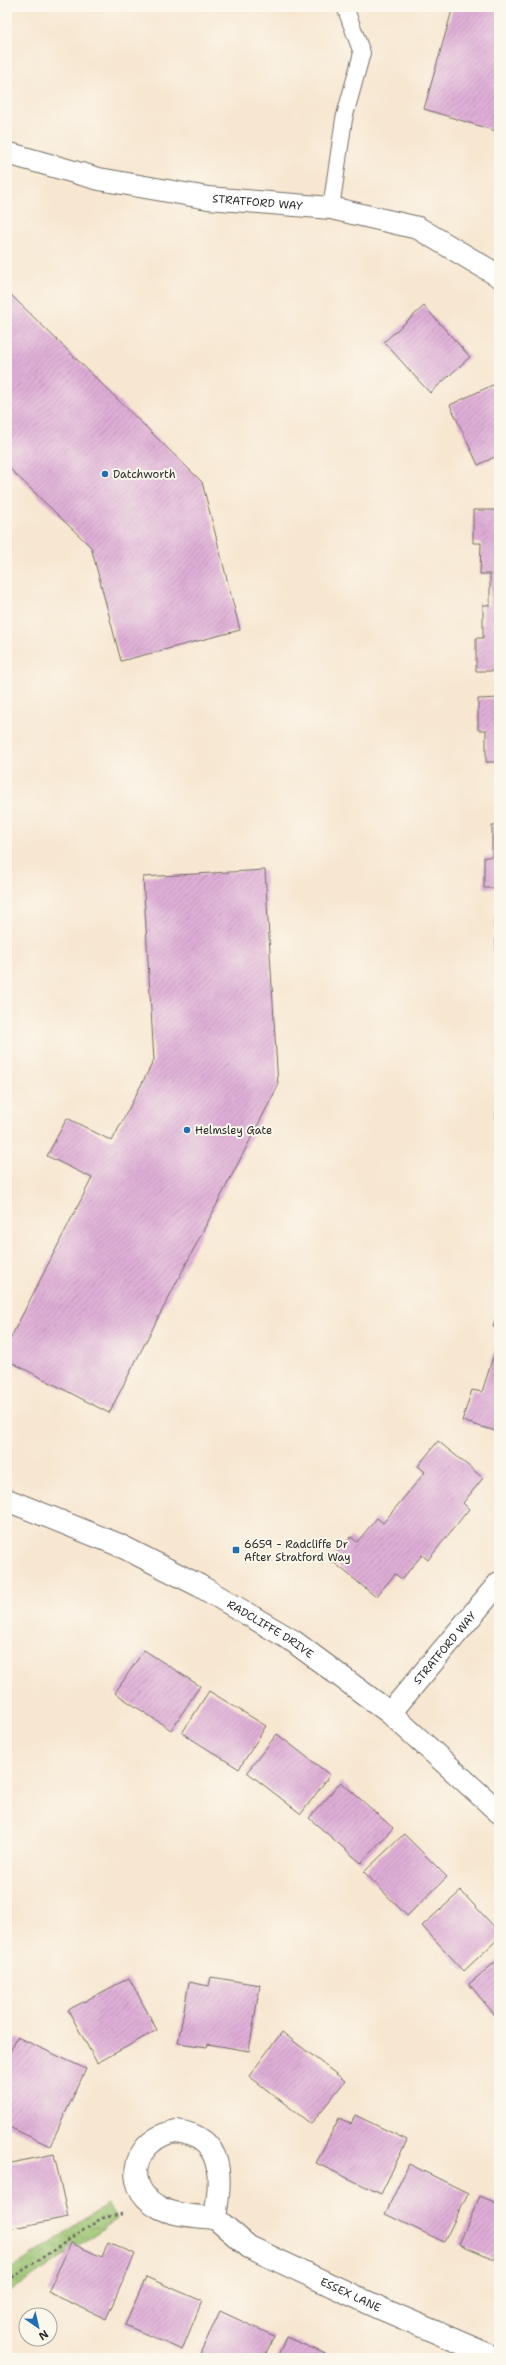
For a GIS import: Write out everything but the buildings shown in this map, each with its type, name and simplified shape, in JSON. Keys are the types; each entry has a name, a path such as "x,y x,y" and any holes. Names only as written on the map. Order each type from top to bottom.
{"street":[{"name":"STRATFORD WAY","path":"7,153 99,179 208,198 331,208 418,228 499,274"},
{"name":"RADCLIFFE DRIVE","path":"7,1500 119,1545 200,1586 293,1641 390,1713 499,1812"},
{"name":"STRATFORD WAY","path":"390,1713 499,1583"},
{"path":"176,2131 189,2133 201,2138 210,2148 216,2160 220,2179 215,2218 187,2215 158,2207 148,2199 140,2188 137,2175 140,2156 152,2140 163,2133 176,2131"},
{"name":"ESSEX LANE","path":"215,2218 249,2247 382,2309 496,2358"}],"lane":[{"path":"331,208 344,119 362,53 345,7"}],"path":[{"path":"7,2281 102,2218 158,2207"}],"green space":[{"path":"107,2204 117,2219 7,2294 7,2272"}],"place":[{"name":"Datchworth","path":"105,474"},
{"name":"Helmsley Gate","path":"187,1130"},
{"name":"6659 - Radcliffe Dr After Stratford Way","path":"236,1550"}]}
